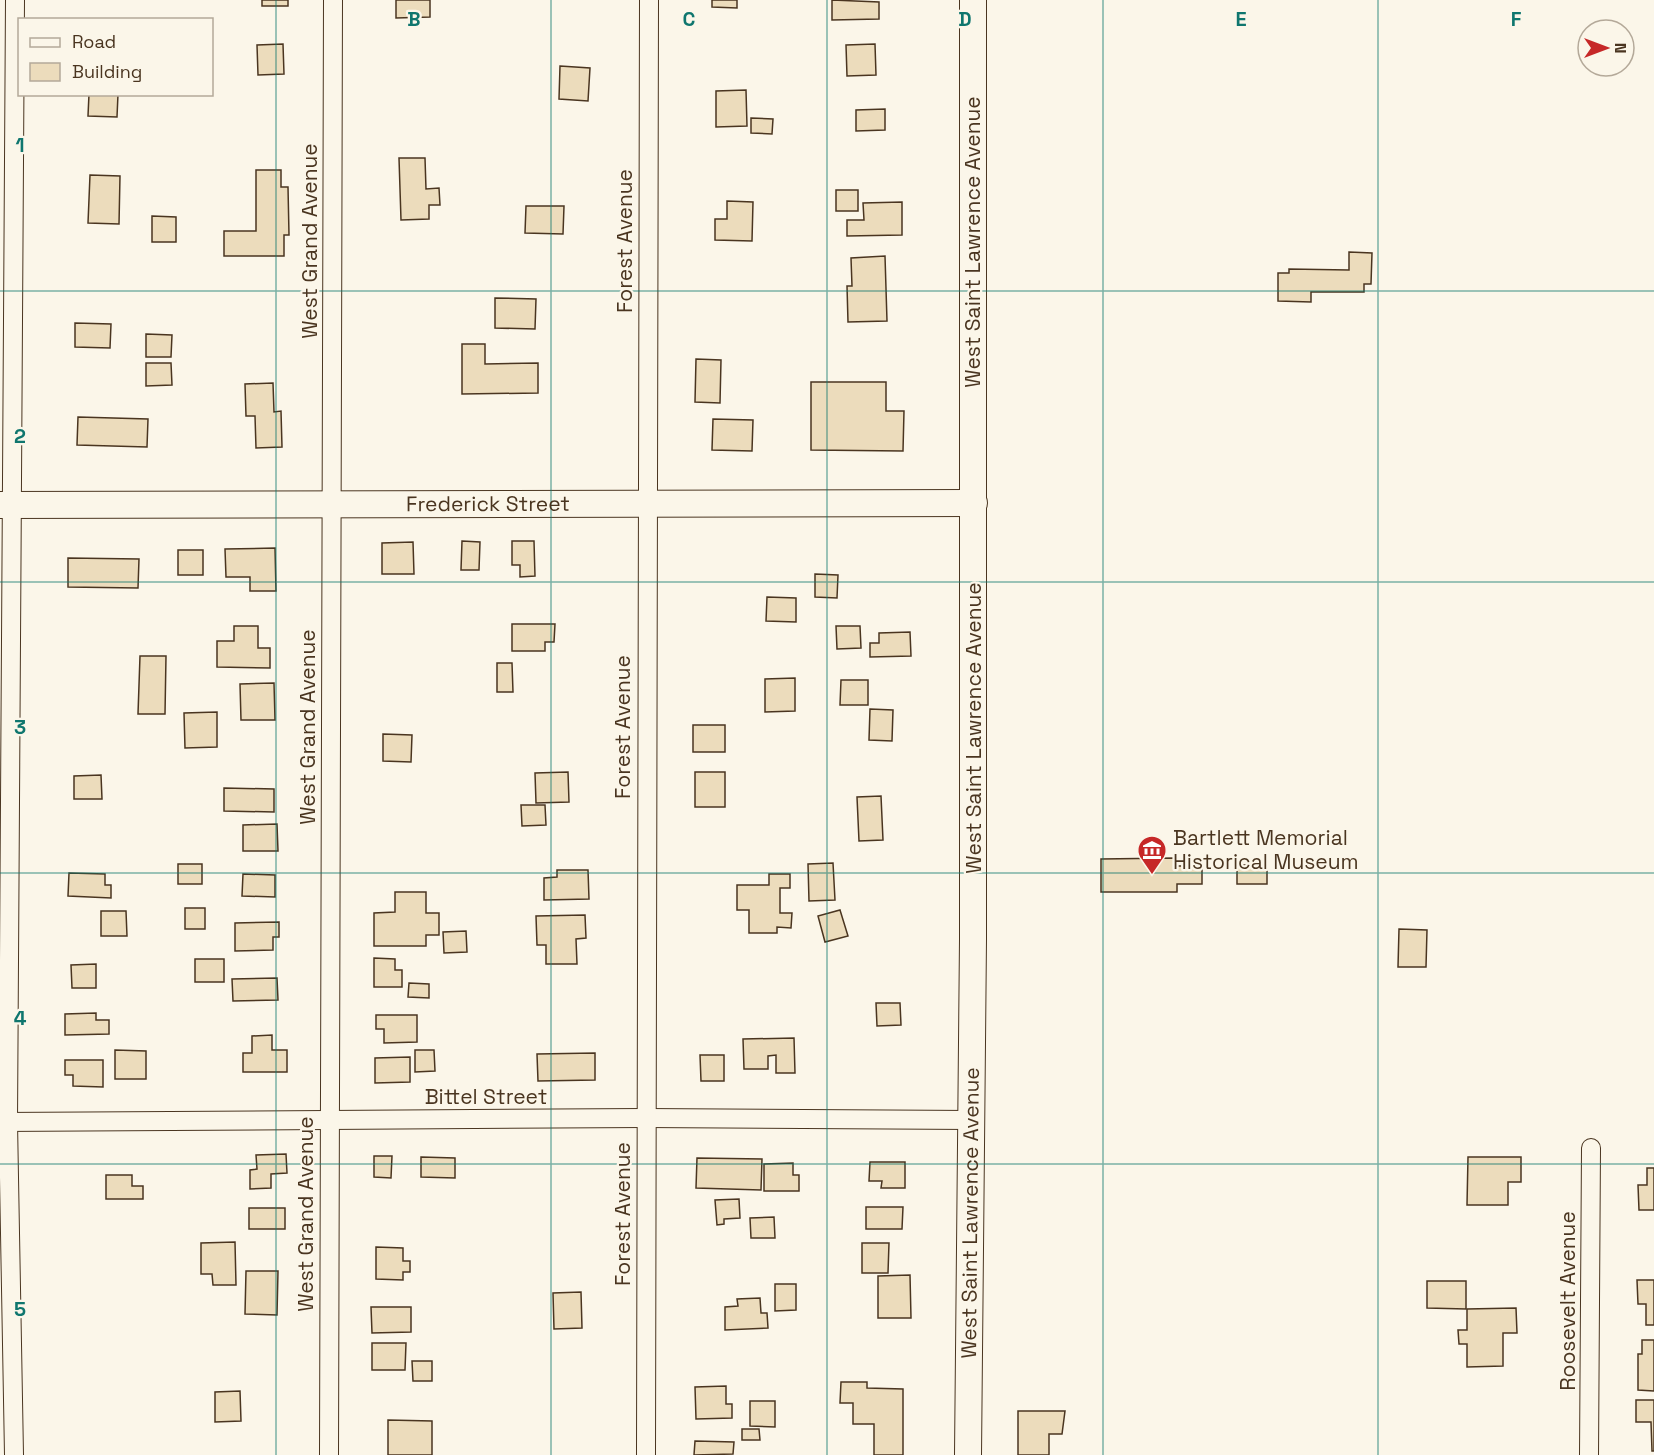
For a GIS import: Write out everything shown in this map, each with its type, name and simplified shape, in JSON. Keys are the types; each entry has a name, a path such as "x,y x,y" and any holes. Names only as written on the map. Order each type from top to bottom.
{"street":[{"path":"14,1455 4,1122 5,505 15,0"},
{"name":"West Grand Avenue","path":"329,1455 328,1121 333,0"},
{"name":"Forest Avenue","path":"646,1455 646,503 649,0"},
{"name":"West Saint Lawrence Avenue","path":"968,1455 972,1120 973,0"},
{"name":"Frederick Street","path":"5,505 974,504"},
{"name":"Bittel Street","path":"4,1122 645,1118 972,1120"},
{"name":"Roosevelt Avenue","path":"1590,1455 1591,1148"}],"building":[{"path":"262,0 288,0 288,6 262,6"},
{"path":"396,0 430,0 430,17 396,18"},
{"path":"712,0 737,0 737,8 712,7"},
{"path":"832,0 879,2 879,19 832,20"},
{"path":"283,44 284,74 258,75 257,45"},
{"path":"875,44 876,75 847,76 846,45"},
{"path":"560,66 590,68 588,101 559,99"},
{"path":"746,90 747,126 716,127 716,91"},
{"path":"89,96 118,96 117,117 88,116"},
{"path":"885,109 885,130 856,131 856,110"},
{"path":"751,118 773,119 772,134 751,133"},
{"path":"399,158 425,158 426,189 439,188 440,205 429,205 429,219 401,220"},
{"path":"256,170 281,170 281,187 288,187 289,235 284,235 284,256 224,256 224,231 256,231"},
{"path":"90,175 120,176 119,224 88,223"},
{"path":"836,190 858,190 858,211 836,211"},
{"path":"727,201 753,202 752,241 715,240 715,219 727,219"},
{"path":"902,202 902,235 847,236 847,220 864,220 863,203"},
{"path":"526,206 564,206 563,234 525,233"},
{"path":"152,216 176,217 176,242 152,242"},
{"path":"1349,252 1372,253 1371,284 1364,284 1364,292 1311,292 1311,302 1278,301 1278,273 1289,273 1289,269 1349,270"},
{"path":"885,256 887,321 848,322 847,286 852,286 851,258"},
{"path":"495,298 536,299 535,329 495,328"},
{"path":"75,323 111,324 110,348 75,347"},
{"path":"146,334 172,335 171,357 146,357"},
{"path":"462,344 485,344 485,364 538,363 538,393 462,394"},
{"path":"696,359 721,360 720,403 695,402"},
{"path":"146,363 171,363 172,385 146,386"},
{"path":"811,382 886,382 886,411 904,411 903,451 811,450"},
{"path":"273,383 274,412 281,411 282,447 256,448 255,416 246,416 245,384"},
{"path":"78,417 148,419 147,447 77,445"},
{"path":"713,419 753,420 752,451 712,450"},
{"path":"462,541 480,542 479,570 461,570"},
{"path":"512,541 534,541 535,576 520,577 520,565 512,565"},
{"path":"413,542 414,574 382,574 382,543"},
{"path":"275,548 276,591 250,591 250,577 226,577 225,549"},
{"path":"178,550 203,550 203,575 178,575"},
{"path":"68,558 139,559 138,588 68,587"},
{"path":"815,574 838,575 837,598 815,597"},
{"path":"767,597 796,598 796,622 766,621"},
{"path":"512,624 555,624 554,642 545,642 545,651 512,651"},
{"path":"234,626 258,626 258,648 270,648 270,668 217,667 217,641 234,641"},
{"path":"836,626 860,626 861,648 837,649"},
{"path":"910,632 911,656 870,657 870,643 879,643 879,633"},
{"path":"140,656 166,656 165,714 138,714"},
{"path":"497,663 512,663 513,692 497,692"},
{"path":"795,678 795,711 765,712 765,679"},
{"path":"841,680 868,680 868,705 840,705"},
{"path":"274,683 275,720 241,720 240,684"},
{"path":"870,709 893,710 892,741 869,740"},
{"path":"217,712 217,747 185,748 184,713"},
{"path":"693,725 725,725 725,752 693,752"},
{"path":"383,734 412,735 411,762 383,761"},
{"path":"568,772 569,802 536,803 535,773"},
{"path":"695,772 725,772 725,807 695,807"},
{"path":"101,775 102,799 74,799 74,776"},
{"path":"224,788 274,789 274,812 224,811"},
{"path":"881,796 883,840 859,841 857,797"},
{"path":"521,805 545,805 546,825 522,826"},
{"path":"277,824 278,851 243,851 243,825"},
{"name":"Bartlett Memorial Historical Museum","path":"1175,858 1175,866 1202,866 1202,884 1177,884 1177,892 1101,892 1101,859"},
{"path":"833,863 835,900 809,901 808,864"},
{"path":"178,864 202,864 202,884 178,884"},
{"path":"1237,865 1267,865 1267,884 1237,884"},
{"path":"557,870 588,870 589,899 544,900 544,878 557,877"},
{"path":"69,873 105,874 105,885 111,885 111,898 68,896"},
{"path":"243,874 275,875 275,897 242,896"},
{"path":"769,874 790,874 790,888 780,888 780,913 792,913 791,928 777,927 777,933 749,933 749,910 737,910 737,885 769,885"},
{"path":"395,892 426,892 426,913 439,913 439,935 426,935 426,946 374,946 374,913 395,912"},
{"path":"185,908 205,908 205,929 185,929"},
{"path":"840,910 848,936 825,942 818,916"},
{"path":"101,911 126,911 127,936 101,936"},
{"path":"585,915 586,938 576,939 577,964 546,964 546,945 537,945 536,916"},
{"path":"279,922 279,937 273,937 273,950 235,951 235,923"},
{"path":"1399,929 1427,930 1426,967 1398,967"},
{"path":"466,931 467,952 444,953 443,932"},
{"path":"374,958 395,959 395,970 402,970 402,987 374,987"},
{"path":"195,959 224,959 224,982 195,982"},
{"path":"96,964 96,988 72,988 71,965"},
{"path":"277,978 278,1000 233,1001 232,979"},
{"path":"409,983 429,984 429,998 408,997"},
{"path":"876,1003 900,1003 901,1025 877,1026"},
{"path":"96,1013 96,1020 109,1020 109,1034 65,1035 65,1014"},
{"path":"376,1015 417,1015 417,1042 384,1043 384,1029 376,1029"},
{"path":"272,1035 272,1050 287,1050 287,1072 243,1072 243,1053 252,1053 252,1036"},
{"path":"794,1038 795,1073 776,1073 776,1055 768,1056 768,1069 744,1069 743,1039"},
{"path":"115,1050 146,1051 146,1079 115,1079"},
{"path":"415,1050 434,1050 435,1071 415,1072"},
{"path":"595,1053 595,1080 538,1081 537,1054"},
{"path":"700,1055 724,1055 724,1081 701,1081"},
{"path":"410,1057 410,1082 375,1083 375,1058"},
{"path":"65,1060 103,1060 103,1087 73,1086 73,1075 65,1075"},
{"path":"286,1154 287,1173 271,1174 271,1188 250,1189 250,1170 257,1169 256,1155"},
{"path":"374,1156 392,1156 391,1178 374,1177"},
{"path":"421,1157 455,1158 455,1178 421,1177"},
{"path":"1468,1157 1521,1157 1521,1182 1508,1182 1508,1205 1467,1205"},
{"path":"697,1158 762,1159 761,1190 696,1188"},
{"path":"870,1162 905,1162 905,1188 881,1188 882,1181 869,1181"},
{"path":"793,1163 793,1175 799,1175 799,1191 764,1191 764,1164"},
{"path":"1647,1168 1654,1168 1654,1210 1639,1210 1638,1185 1647,1185"},
{"path":"106,1175 132,1175 132,1186 143,1186 143,1199 106,1199"},
{"path":"739,1199 740,1218 724,1219 724,1224 717,1225 715,1200"},
{"path":"866,1207 903,1207 902,1229 866,1229"},
{"path":"249,1208 285,1208 285,1229 249,1229"},
{"path":"774,1217 775,1238 751,1238 750,1218"},
{"path":"235,1242 236,1285 213,1285 212,1274 201,1274 201,1243"},
{"path":"862,1243 889,1243 888,1273 862,1273"},
{"path":"376,1247 403,1248 403,1261 410,1261 410,1272 403,1272 403,1280 376,1279"},
{"path":"246,1271 278,1271 277,1315 245,1314"},
{"path":"910,1275 911,1318 878,1318 878,1276"},
{"path":"1637,1280 1654,1280 1654,1325 1646,1325 1646,1304 1638,1304"},
{"path":"1427,1281 1466,1281 1466,1309 1427,1308"},
{"path":"775,1284 796,1284 796,1310 775,1311"},
{"path":"581,1292 582,1328 554,1329 553,1293"},
{"path":"760,1298 761,1313 767,1313 768,1328 725,1330 725,1307 738,1306 737,1299"},
{"path":"371,1307 411,1307 411,1332 372,1333"},
{"path":"1516,1308 1517,1333 1503,1333 1503,1366 1467,1367 1467,1344 1459,1344 1458,1330 1467,1330 1467,1309"},
{"path":"1642,1340 1654,1340 1654,1391 1638,1390 1638,1354 1642,1354"},
{"path":"372,1343 406,1343 405,1370 372,1370"},
{"path":"412,1361 432,1361 432,1381 413,1381"},
{"path":"841,1382 867,1382 867,1388 903,1389 903,1455 874,1455 874,1424 853,1424 853,1403 840,1403"},
{"path":"726,1386 726,1404 732,1404 732,1418 696,1419 695,1387"},
{"path":"240,1391 241,1421 215,1422 215,1392"},
{"path":"1636,1400 1654,1400 1654,1451 1652,1451 1651,1422 1636,1422"},
{"path":"750,1401 775,1401 775,1427 750,1426"},
{"path":"1018,1411 1065,1411 1062,1434 1049,1434 1049,1455 1018,1455"},
{"path":"388,1420 432,1421 432,1455 388,1455"},
{"path":"742,1429 759,1429 760,1440 742,1440"},
{"path":"695,1441 734,1442 733,1454 694,1455"}],"place":[{"name":"Bartlett Memorial Historical Museum","path":"1152,876"}]}
